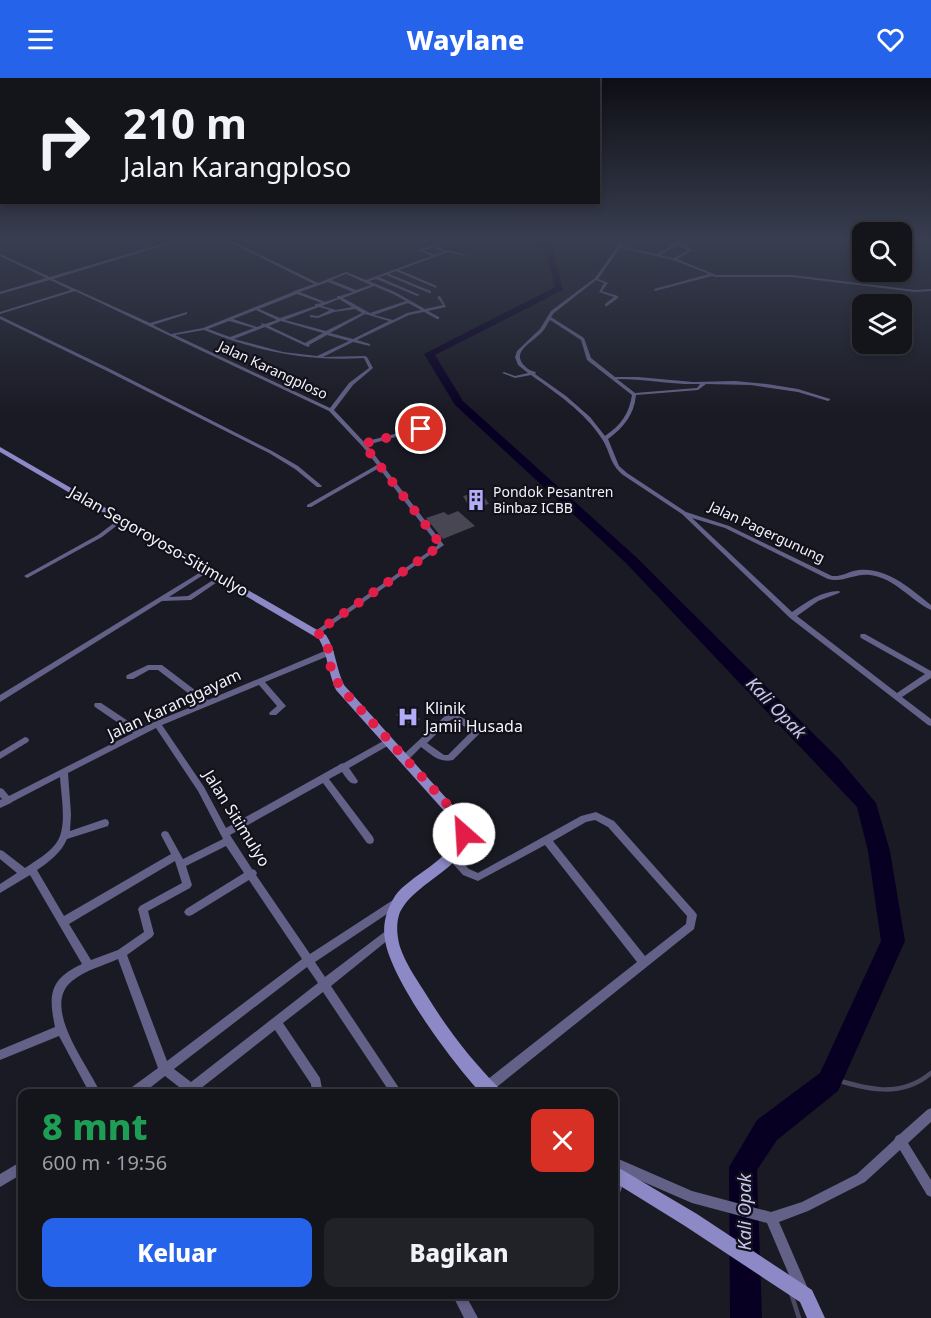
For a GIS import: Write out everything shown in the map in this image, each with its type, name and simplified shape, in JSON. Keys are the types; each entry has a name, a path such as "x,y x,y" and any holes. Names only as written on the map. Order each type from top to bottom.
{"main road":[{"name":"Jalan Segoroyoso-Sitimulyo","path":"0,449 317,632"},
{"path":"317,632 323,637 330,652 331,669 340,687 460,820 463,829 462,842 451,857 406,890 392,916 390,933 394,952 404,971 484,1089"},
{"path":"618,1172 806,1296 816,1318"}],"street":[{"path":"0,315 51,298"},
{"name":"Jalan Karangploso","path":"92,298 331,410 363,444 441,545 317,632"},
{"name":"Jalan Karangploso","path":"171,335 204,329 280,298"},
{"path":"311,298 323,302"},
{"path":"229,339 262,324 335,298"},
{"path":"340,298 368,314 392,321"},
{"path":"401,298 438,318"},
{"path":"318,357 421,309 445,306 440,298"},
{"name":"Jalan Pagergunung","path":"571,298 552,312 542,330 519,351 517,357 520,365 534,373 588,418 605,439 621,471 684,513 727,527 830,578 842,579 862,572 888,578 931,608"},
{"path":"606,305 615,298"},
{"path":"294,354 327,333 368,314 407,302"},
{"path":"316,305 346,311 357,307"},
{"path":"255,308 278,319 368,345"},
{"path":"311,316 318,317 334,310"},
{"path":"149,325 186,313"},
{"path":"0,315 113,374 164,396 292,465 319,486"},
{"path":"549,318 583,339 589,359 616,378 623,388 634,394 698,389 705,383"},
{"path":"228,319 255,327"},
{"path":"262,324 306,345"},
{"path":"204,329 229,339 294,354 318,357 365,357 371,368 351,384 331,410"},
{"path":"504,373 514,377 534,373"},
{"path":"616,378 646,377 705,383 730,381 782,389 828,400"},
{"path":"605,439 626,422 632,412 634,394"},
{"path":"363,444 421,429"},
{"path":"309,506 380,465"},
{"path":"684,513 792,616 899,695 931,723"},
{"path":"27,576 100,536 122,519"},
{"path":"0,699 209,569"},
{"path":"161,599 189,598 223,576"},
{"path":"792,616 816,599 837,592"},
{"path":"863,636 931,674 899,695"},
{"name":"Jalan Karanggayam","path":"4,803 157,724 330,652"},
{"path":"130,677 148,668 165,669 207,703"},
{"path":"260,681 282,706 273,713"},
{"path":"98,705 139,733"},
{"path":"405,758 421,743 452,715 476,729 476,732 450,758 443,758 421,743"},
{"name":"Jalan Sitimulyo","path":"157,724 201,789 226,838 252,873 395,1089"},
{"path":"0,756 25,740"},
{"path":"63,922 179,860 226,838 343,766 388,742"},
{"path":"343,766 354,781"},
{"path":"64,773 65,836"},
{"path":"324,778 370,840"},
{"path":"0,791 4,803"},
{"path":"451,857 466,872 478,878 584,819 596,816 607,820 689,908 692,915 691,926 487,1089"},
{"path":"0,889 28,872 56,848 65,836 105,823"},
{"path":"93,1089 61,1030 57,994 68,979 89,966 121,953 149,934 144,909 188,885 179,860 165,835"},
{"path":"547,840 644,963"},
{"path":"0,854 28,872 63,922 89,966"},
{"path":"189,912 252,873"},
{"path":"143,1089 172,1075 309,960 398,902"},
{"path":"196,1089 390,933"},
{"path":"121,953 121,961 172,1075 191,1089"},
{"path":"277,1024 316,1082 317,1089"},
{"path":"0,1054 61,1030"},
{"path":"618,1172 692,1197 771,1218 804,1207 861,1178 931,1114"},
{"path":"900,1140 931,1191"},
{"path":"0,1181 18,1170"},
{"path":"771,1218 806,1296"},
{"path":"461,1299 471,1318"}],"building":[{"name":"Pondok Pesantren Binbaz ICBB","path":"481,492 489,504 470,508 463,496"},
{"path":"458,511 475,526 443,539 426,518 444,512 448,515"},
{"name":"Klinik Jamii Husada","path":"403,709 420,719 414,726 396,715"}],"waterway":[{"name":"Kali Opak","path":"540,298 429,354 459,403 631,560 832,765 866,803 879,851 893,941 829,1082 767,1130 743,1167 746,1318"},
{"path":"830,1078 857,1086 895,1089 919,1081 931,1073"},
{"path":"791,1293 799,1318"}],"place":[{"name":"Pondok Pesantren Binbaz ICBB","path":"476,500"},
{"name":"Klinik Jamii Husada","path":"408,717"}],"route":[{"path":"421,429 363,444 441,545 317,632 327,642 331,669 340,687 454,812 460,820 464,834"}]}
